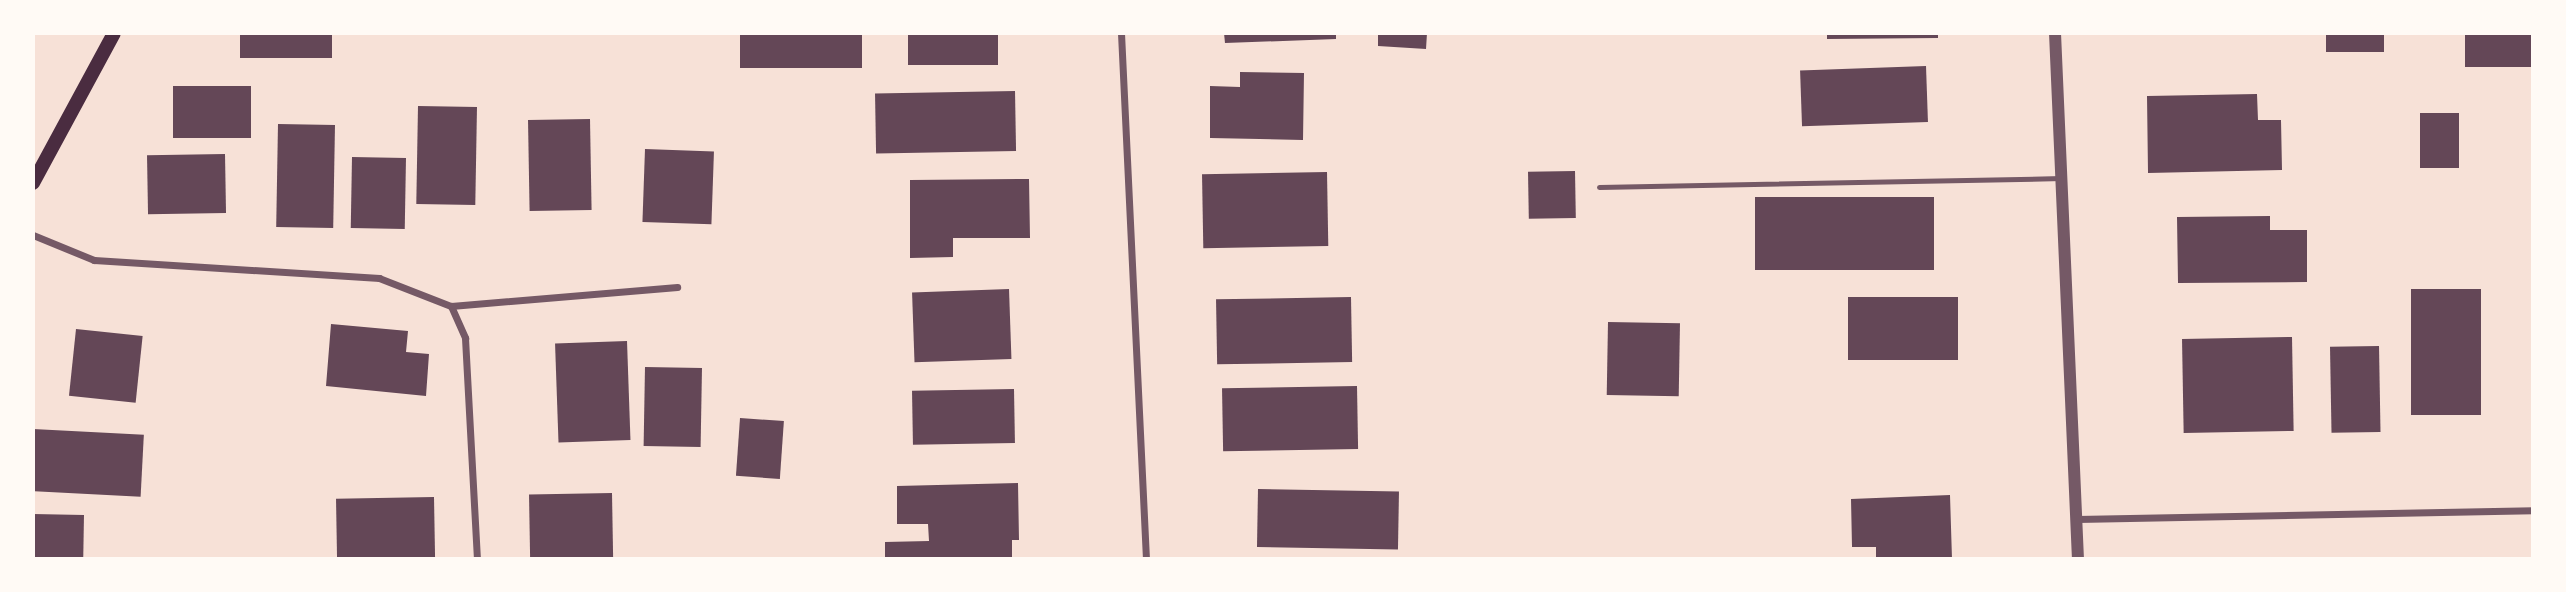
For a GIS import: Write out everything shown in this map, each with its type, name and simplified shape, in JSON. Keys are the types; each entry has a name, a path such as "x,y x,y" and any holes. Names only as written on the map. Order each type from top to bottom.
{"main road":[{"path":"33,184 114,33"}],"street":[{"path":"1121,33 1146,559"},
{"path":"2055,33 2078,559"},
{"path":"33,236 94,260 379,278 451,306 677,287"},
{"path":"451,306 465,338 477,559"},
{"path":"2077,519 2533,510"}],"lane":[{"path":"1599,187 2062,178"}],"building":[{"path":"240,33 332,33 332,58 240,58"},
{"path":"740,33 862,33 862,68 740,68"},
{"path":"908,33 998,33 998,65 908,65"},
{"path":"1224,33 1336,33 1336,39 1225,43"},
{"path":"1378,33 1427,33 1426,49 1378,46"},
{"path":"1827,33 1938,33 1938,38 1827,39"},
{"path":"2326,33 2384,33 2384,52 2326,52"},
{"path":"2465,33 2533,33 2533,67 2465,67"},
{"path":"1926,66 1928,122 1802,126 1800,70"},
{"path":"1240,72 1304,73 1303,140 1210,138 1210,86 1240,87"},
{"path":"173,86 251,86 251,138 173,138"},
{"path":"1015,91 1016,151 876,153 875,93"},
{"path":"2257,94 2258,120 2281,120 2282,170 2148,173 2147,96"},
{"path":"418,106 477,107 475,205 416,204"},
{"path":"2420,113 2459,113 2459,168 2420,168"},
{"path":"590,119 592,210 530,211 528,120"},
{"path":"278,124 335,125 333,228 276,227"},
{"path":"645,149 714,151 711,224 642,222"},
{"path":"225,154 226,213 148,214 147,155"},
{"path":"352,157 406,158 405,229 351,228"},
{"path":"1575,171 1576,218 1529,219 1528,172"},
{"path":"1327,172 1328,246 1203,248 1202,174"},
{"path":"1029,179 1030,238 953,238 953,257 910,258 910,180"},
{"path":"1755,197 1934,197 1934,270 1755,270"},
{"path":"2270,216 2270,230 2307,230 2307,282 2178,283 2177,217"},
{"path":"1009,289 1011,359 915,362 912,292"},
{"path":"2411,289 2481,289 2481,415 2411,415"},
{"path":"1351,297 1352,362 1217,364 1216,299"},
{"path":"1848,297 1958,297 1958,360 1848,360"},
{"path":"1608,322 1680,323 1679,396 1607,395"},
{"path":"331,324 408,331 406,352 429,354 426,396 326,386"},
{"path":"76,329 143,336 136,403 69,396"},
{"path":"2292,337 2294,431 2184,433 2182,339"},
{"path":"627,341 630,440 558,442 555,344"},
{"path":"2379,346 2381,432 2332,433 2330,347"},
{"path":"645,367 702,368 701,447 644,446"},
{"path":"1357,386 1358,449 1223,451 1222,388"},
{"path":"1014,389 1015,443 913,445 912,391"},
{"path":"740,418 784,421 780,479 736,476"},
{"path":"33,429 144,435 141,497 33,491"},
{"path":"1018,483 1019,540 1012,540 1012,559 885,559 885,542 929,541 928,524 897,524 897,486"},
{"path":"1258,489 1399,491 1398,549 1257,547"},
{"path":"612,493 613,559 530,559 529,494"},
{"path":"1950,495 1952,559 1876,559 1876,547 1852,547 1851,499"},
{"path":"434,497 435,559 337,559 336,499"},
{"path":"33,514 84,515 83,559 33,559"}]}
